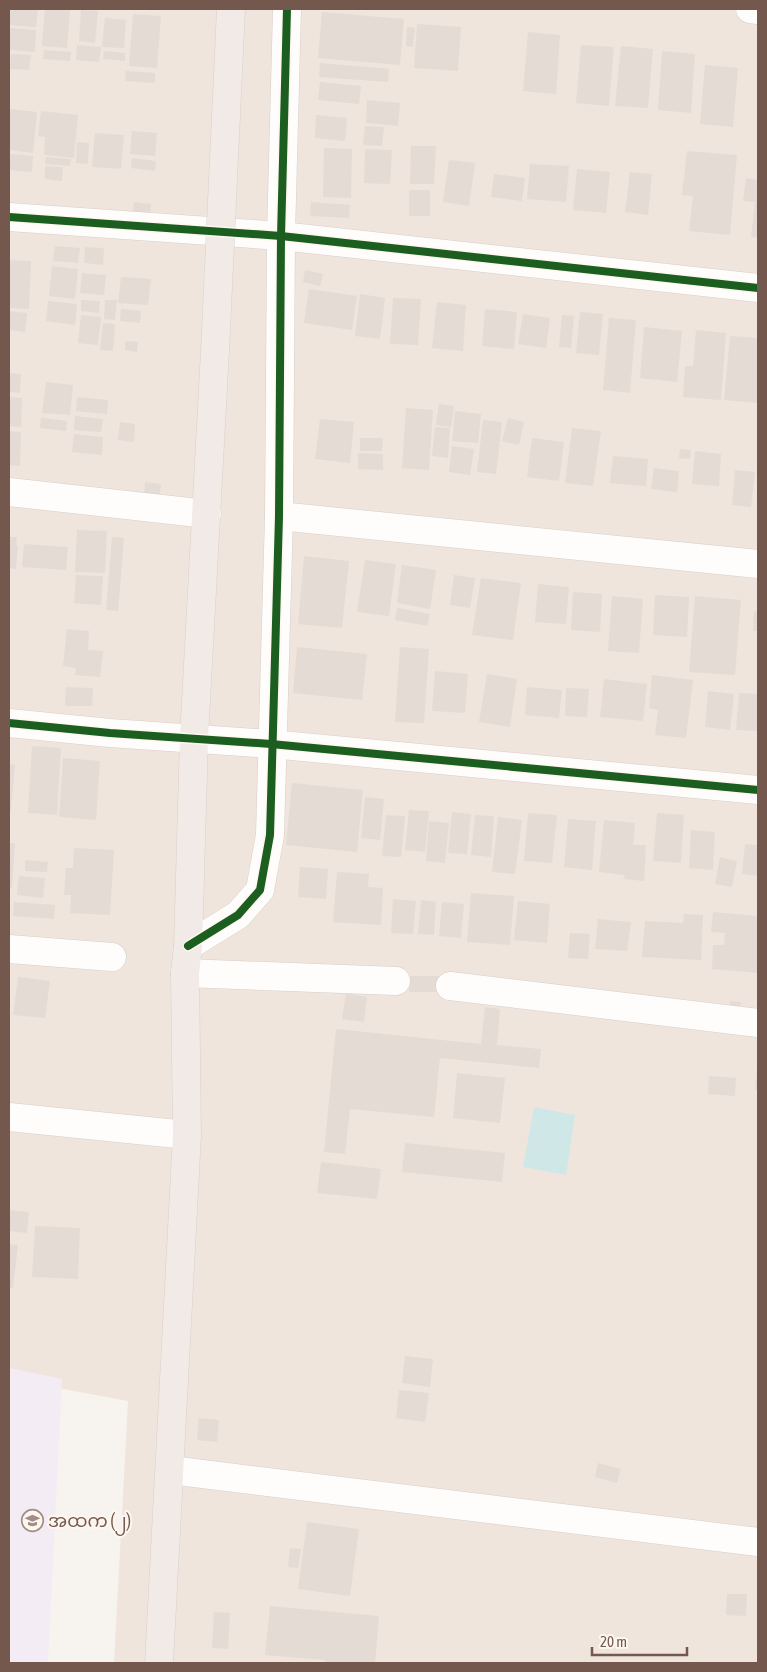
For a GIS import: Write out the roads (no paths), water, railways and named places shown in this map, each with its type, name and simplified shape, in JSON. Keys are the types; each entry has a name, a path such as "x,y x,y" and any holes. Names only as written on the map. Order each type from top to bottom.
{"highway":[{"path":"159,1663 187,1136 185,973 188,946 194,738 208,514 231,9"}],"street":[{"path":"188,946 238,915 260,890 270,835 271,744 279,516 281,236 287,9"},
{"path":"750,9 758,10"},
{"path":"9,217 281,236 758,288"},
{"path":"9,492 208,514"},
{"path":"279,516 758,564"},
{"path":"9,723 110,733 271,744 758,790"},
{"path":"9,949 112,957"},
{"path":"185,973 396,981"},
{"path":"450,986 758,1023"},
{"path":"9,1118 187,1136"},
{"path":"170,1470 758,1542"}],"place":[{"name":"အထက (၂)","path":"32,1521"}]}
